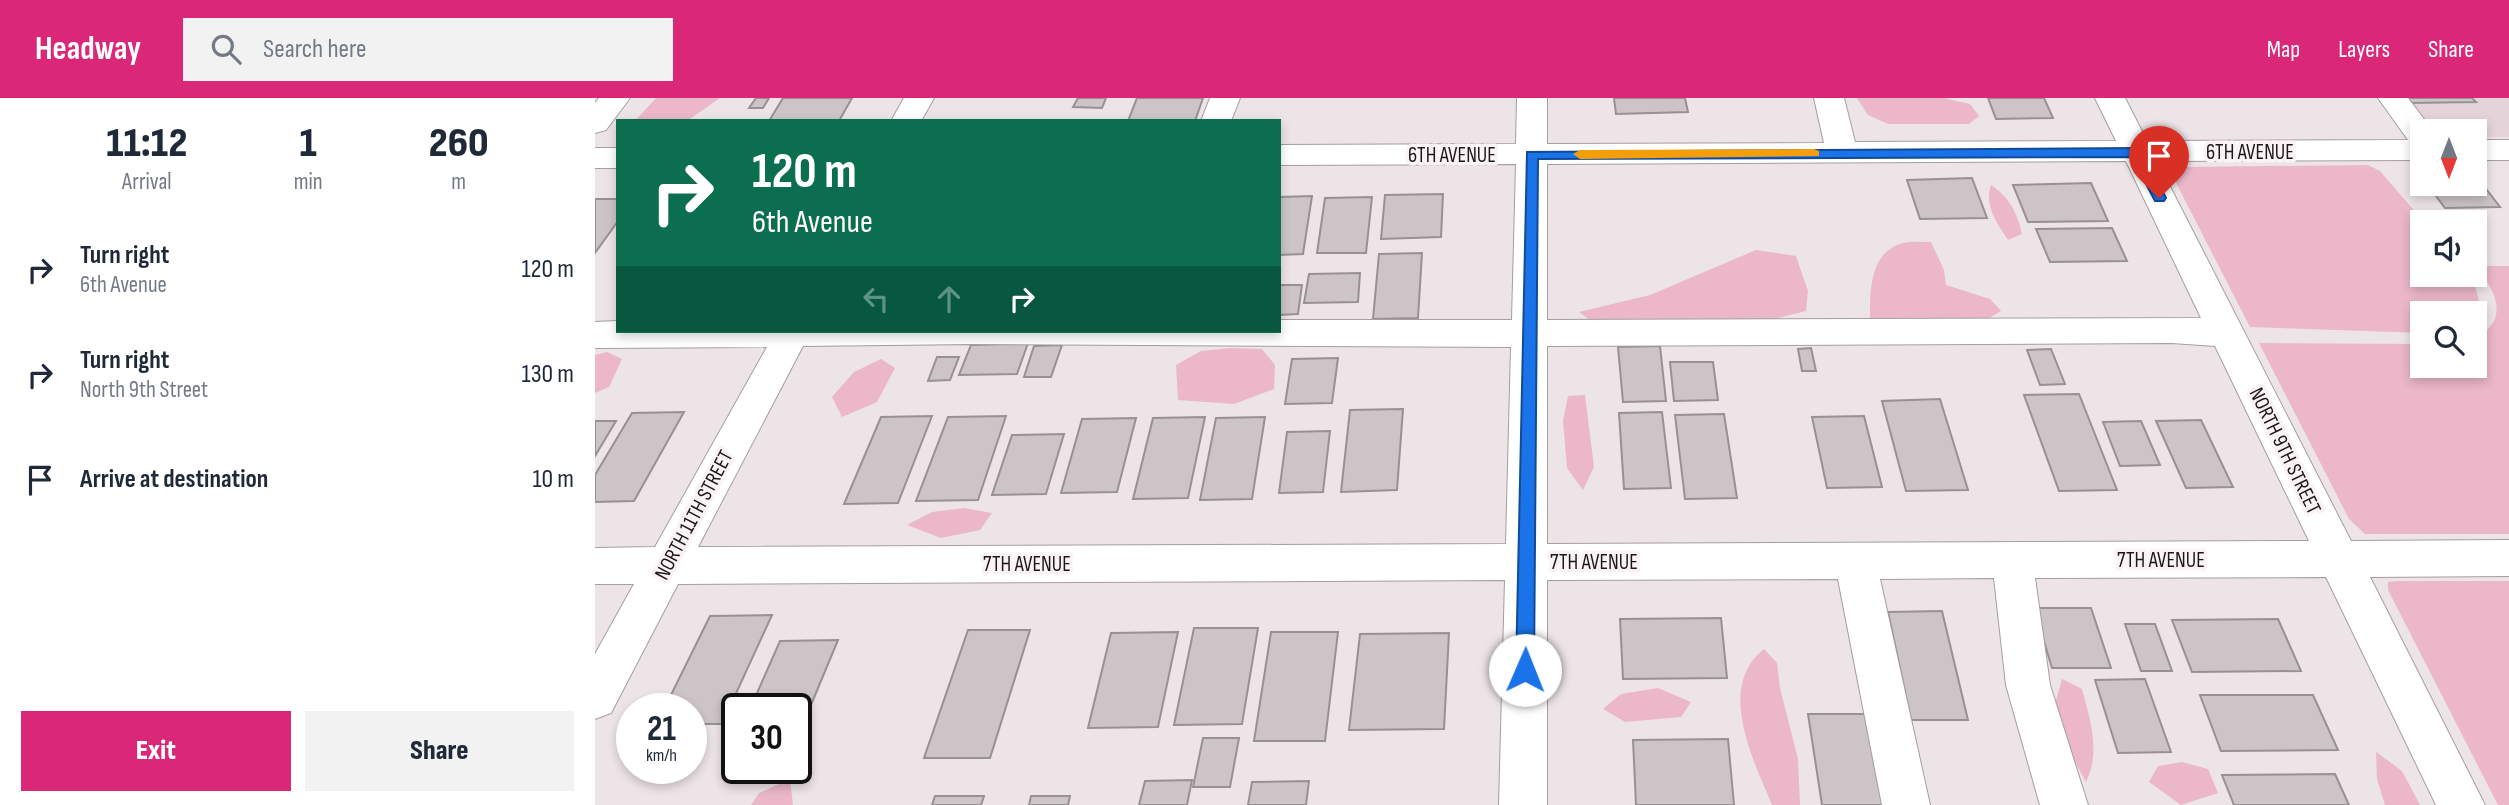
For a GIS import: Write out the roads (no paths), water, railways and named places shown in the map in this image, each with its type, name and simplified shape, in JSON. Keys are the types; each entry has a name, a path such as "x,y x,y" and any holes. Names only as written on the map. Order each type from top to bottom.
{"street":[{"path":"595,123 615,98"},
{"path":"907,119 919,98"},
{"path":"1217,119 1225,98"},
{"path":"1524,805 1532,98"},
{"path":"1829,98 1842,153"},
{"name":"NORTH 9TH STREET","path":"2110,98 2461,805"},
{"path":"2393,98 2410,121"},
{"path":"2487,150 2509,149"},
{"name":"6TH AVENUE","path":"1281,155 2410,150"},
{"path":"595,158 616,158"},
{"path":"1218,333 2172,330 2227,333"},
{"path":"595,335 792,333"},
{"name":"NORTH 11TH STREET","path":"595,698 792,333"},
{"name":"7TH AVENUE","path":"595,566 2509,558"},
{"path":"2010,560 2028,685 2064,805"},
{"path":"1855,561 1906,805"}]}
